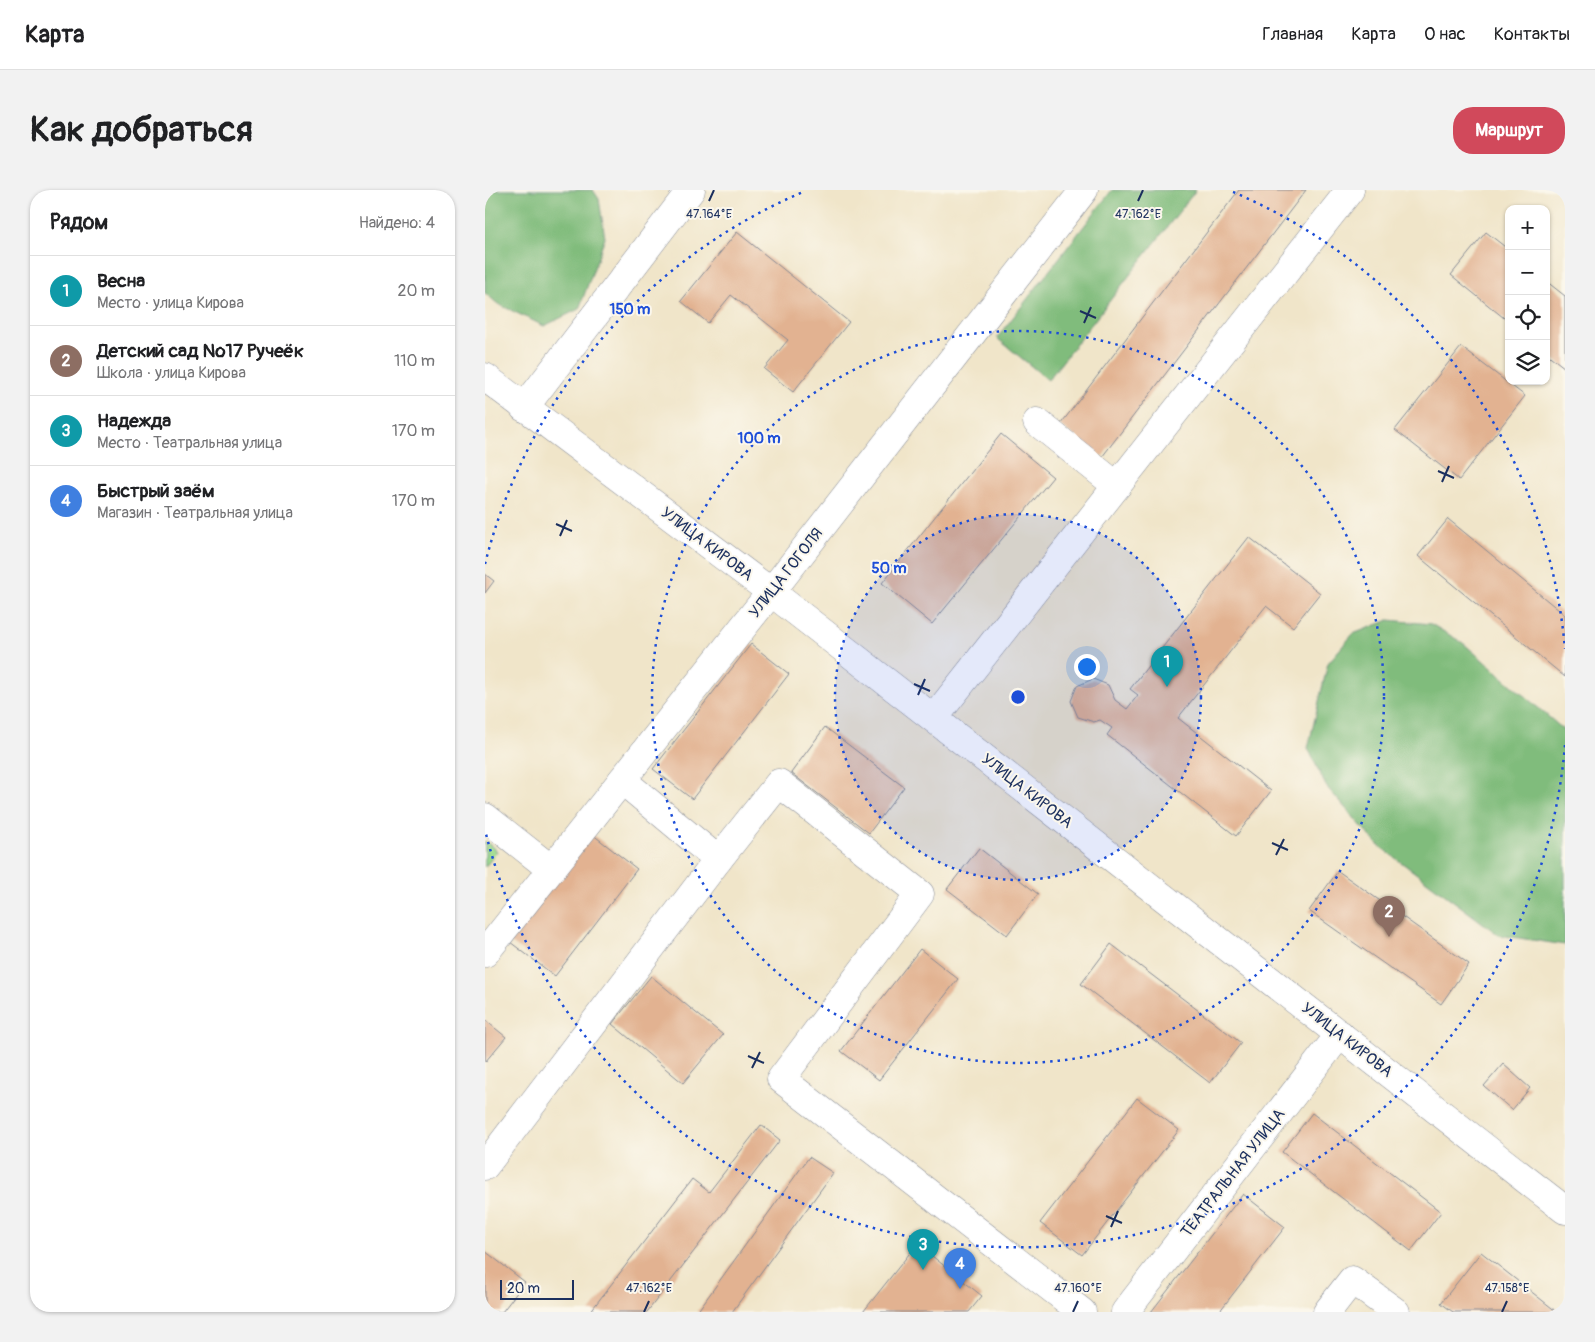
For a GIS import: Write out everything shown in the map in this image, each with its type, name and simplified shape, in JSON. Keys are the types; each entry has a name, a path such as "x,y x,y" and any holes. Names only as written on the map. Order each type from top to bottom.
{"street":[{"path":"524,408 691,190"},
{"name":"УЛИЦА ГОГОЛЯ","path":"485,953 771,592 1084,190"},
{"path":"934,718 1350,190"},
{"name":"УЛИЦА КИРОВА","path":"489,388 524,408 771,592 1565,1210"},
{"path":"1037,422 1117,486"},
{"path":"622,780 718,860"},
{"path":"485,1166 718,860 779,783 920,894 781,1079 1082,1312"},
{"path":"485,817 551,869"},
{"name":"ТЕАТРАЛЬНАЯ УЛИЦА","path":"1125,1312 1341,1034"},
{"path":"1327,1312 1352,1280 1397,1312"}],"green space":[{"path":"485,190 593,190 599,199 605,238 579,309 544,326 498,304 485,293"},
{"path":"1112,190 1196,190 1048,380 997,338"},
{"path":"1389,620 1431,624 1463,643 1565,731 1565,945 1499,935 1378,845 1326,786 1308,748 1328,663 1353,634"},
{"path":"485,841 497,851 485,867"}],"building":[{"path":"1239,190 1306,190 1102,457 1060,425"},
{"path":"737,232 849,322 793,392 764,369 788,340 731,295 708,323 681,301"},
{"path":"1486,232 1505,247 1505,319 1451,275"},
{"path":"1550,284 1565,296 1565,368 1550,356"},
{"path":"1461,347 1505,381 1505,385 1511,385 1525,396 1459,480 1395,430"},
{"path":"1001,434 1053,477 932,624 882,583"},
{"path":"1448,519 1565,615 1565,677 1418,556"},
{"path":"1249,537 1320,593 1293,627 1266,606 1178,718 1271,791 1236,836 1107,735 1112,728 1100,720 1094,722 1078,717 1071,701 1077,686 1093,679 1108,685 1115,700 1127,709 1138,695 1130,689"},
{"path":"485,574 494,581 485,593"},
{"path":"751,644 789,674 692,799 653,769"},
{"path":"825,727 904,787 869,833 791,773"},
{"path":"592,834 637,869 555,976 510,942"},
{"path":"979,848 1038,894 1007,935 947,889"},
{"path":"1338,871 1469,964 1441,1004 1309,911"},
{"path":"1111,944 1241,1043 1210,1083 1081,984"},
{"path":"920,949 958,979 879,1080 841,1051"},
{"path":"651,976 723,1035 683,1083 612,1024"},
{"path":"485,1020 506,1037 485,1062"},
{"path":"1503,1064 1530,1088 1512,1110 1484,1086"},
{"path":"1137,1098 1179,1130 1082,1255 1040,1223"},
{"path":"1312,1113 1441,1212 1411,1251 1282,1152"},
{"path":"761,1125 780,1140 647,1312 590,1312 692,1179 709,1192"},
{"path":"809,1157 833,1173 732,1312 697,1312"},
{"path":"1243,1194 1285,1227 1219,1312 1151,1312"},
{"path":"917,1244 982,1296 969,1312 863,1312"},
{"path":"485,1251 525,1282 502,1312 485,1312"},
{"path":"1481,1252 1557,1312 1453,1312 1441,1303"}],"place":[{"name":"Весна","path":"1167,687"},
{"name":"Детский сад №17 Ручеёк","path":"1389,937"},
{"name":"Надежда","path":"923,1270"},
{"name":"Быстрый заём","path":"960,1289"}]}
